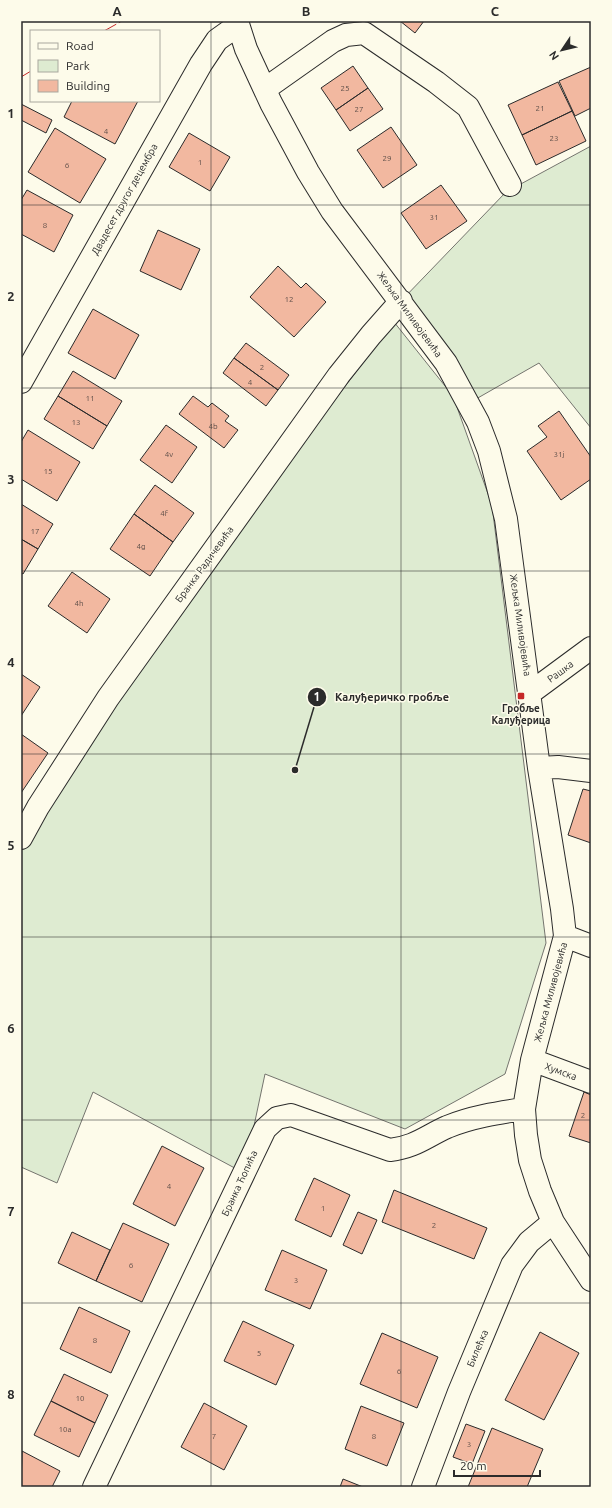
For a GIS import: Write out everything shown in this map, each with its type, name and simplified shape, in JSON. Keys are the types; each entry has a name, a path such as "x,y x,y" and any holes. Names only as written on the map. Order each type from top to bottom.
{"street":[{"name":"Жељка Миливојевића","path":"238,23 246,49 308,172 332,211 401,301 446,364 478,422 489,451 506,519 539,768 565,936 532,1060 524,1109 530,1160 540,1191 553,1222 587,1266"},
{"name":"Двадесет другог децембра","path":"21,382 201,64 217,40 238,23"},
{"path":"265,89 333,41 346,35 364,33 436,82 468,107 510,185"},
{"name":"Бранка Радичевића","path":"21,838 38,807 108,698 339,375 401,301"},
{"name":"Рашка","path":"530,693 591,648"},
{"path":"539,768 558,767 591,770"},
{"path":"565,936 591,946"},
{"name":"Хумска","path":"532,1060 591,1082"},
{"name":"Бранка Ћопића","path":"94,1487 265,1129 277,1118 291,1115 390,1150 407,1148 446,1128 469,1119 495,1113 524,1109"},
{"name":"Билећка","path":"423,1487 459,1392 512,1265 529,1242 553,1222"}],"green space":[{"path":"591,146 591,428 539,363 469,403 401,301 506,192"},
{"path":"394,322 453,396 492,505 546,943 505,1074 405,1129 265,1074 244,1173 93,1092 57,1183 21,1167 21,841 108,698"}],"building":[{"path":"400,21 424,21 415,33"},
{"path":"353,66 368,88 336,110 321,88"},
{"path":"591,67 591,108 575,116 559,81"},
{"path":"558,82 572,111 522,135 508,105"},
{"path":"368,88 383,109 350,131 336,110"},
{"path":"72,102 137,102 115,144 64,117"},
{"path":"21,104 52,120 46,133 21,120"},
{"path":"572,111 586,141 536,165 522,135"},
{"path":"391,127 417,165 383,188 357,150"},
{"path":"55,128 106,159 80,203 28,172"},
{"path":"189,133 230,157 210,191 169,167"},
{"path":"441,185 467,221 426,249 401,213"},
{"path":"27,190 73,215 54,252 21,234 21,200"},
{"path":"158,230 200,249 181,290 140,271"},
{"path":"278,266 301,288 306,283 326,302 294,337 250,297"},
{"path":"93,309 139,335 115,379 68,353"},
{"path":"246,343 289,375 278,390 234,358"},
{"path":"234,358 278,390 266,406 223,373"},
{"path":"73,371 122,401 107,426 58,396"},
{"path":"58,396 107,426 93,449 44,419"},
{"path":"193,396 208,407 212,403 229,416 225,421 238,430 224,448 179,414"},
{"path":"559,411 591,457 591,479 561,500 527,451 547,437 538,426"},
{"path":"166,425 197,447 172,483 140,460"},
{"path":"28,430 80,462 57,501 21,479 21,442"},
{"path":"155,485 194,513 173,542 134,514"},
{"path":"21,504 53,524 38,549 21,539"},
{"path":"134,514 173,542 150,576 110,549"},
{"path":"21,539 38,549 23,574 21,573"},
{"path":"72,572 110,599 87,633 48,606"},
{"path":"21,674 40,687 21,716"},
{"path":"21,734 48,753 21,793"},
{"path":"583,789 591,791 591,843 568,835"},
{"path":"584,1092 591,1095 591,1143 569,1136"},
{"path":"162,1146 204,1168 175,1226 133,1204"},
{"path":"314,1178 350,1195 331,1237 295,1220"},
{"path":"394,1190 487,1228 474,1259 382,1222"},
{"path":"358,1212 377,1220 362,1254 343,1245"},
{"path":"123,1223 169,1244 142,1302 96,1281"},
{"path":"72,1232 110,1250 96,1281 58,1263"},
{"path":"282,1250 327,1270 310,1309 265,1290"},
{"path":"79,1307 130,1331 111,1373 60,1349"},
{"path":"243,1321 294,1345 276,1385 224,1361"},
{"path":"540,1332 579,1353 544,1420 505,1400"},
{"path":"382,1333 438,1357 417,1408 360,1384"},
{"path":"64,1374 108,1395 95,1423 51,1401"},
{"path":"51,1401 95,1423 79,1457 34,1435"},
{"path":"204,1403 247,1426 224,1470 181,1447"},
{"path":"361,1406 404,1423 387,1466 345,1449"},
{"path":"466,1424 485,1431 472,1464 453,1457"},
{"path":"492,1428 543,1449 527,1487 468,1487"},
{"path":"22,1451 60,1471 52,1487 21,1487"},
{"path":"343,1479 363,1487 340,1487"}],"power":[{"path":"106,30 122,21"},
{"path":"21,77 30,72"}],"place":[{"name":"Гробље Калуђерица","path":"521,696"},
{"name":"Калуђеричко гробље","path":"295,770"}]}
